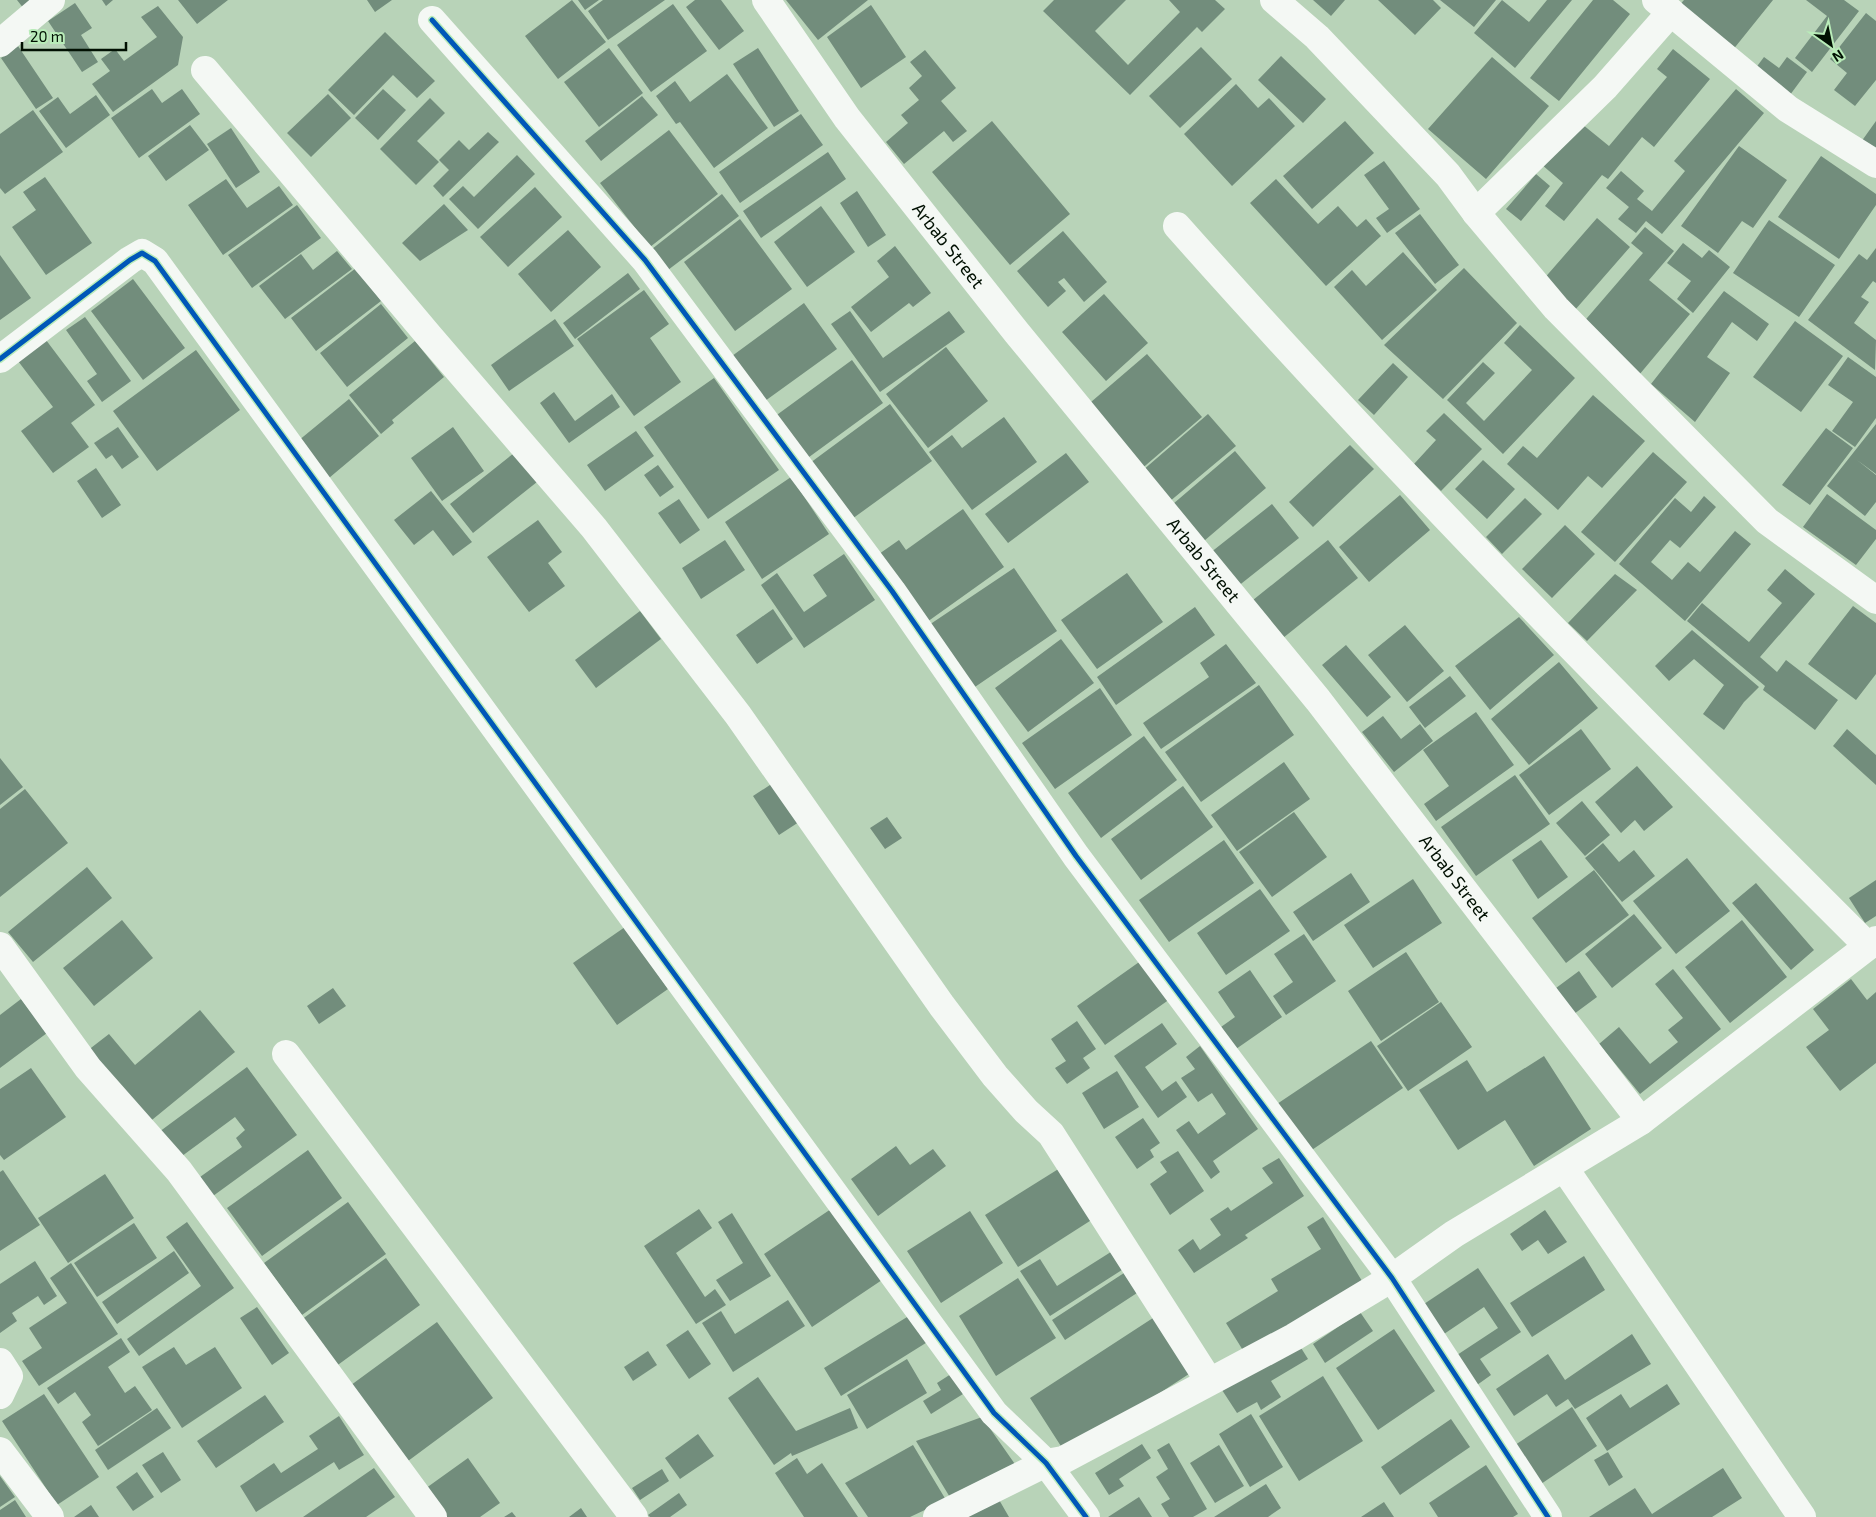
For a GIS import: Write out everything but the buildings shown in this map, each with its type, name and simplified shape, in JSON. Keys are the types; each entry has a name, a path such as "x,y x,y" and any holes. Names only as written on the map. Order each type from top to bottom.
{"street":[{"path":"0,43 51,0"},
{"name":"Arbab Street","path":"766,0 853,126 1023,341 1318,700 1641,1121"},
{"path":"1274,0 1317,37 1435,161 1556,308 1767,521 1876,600"},
{"path":"1476,213 1605,87 1664,6 1788,109 1876,164"},
{"path":"432,20 645,260 892,591 1076,856 1392,1278 1548,1517"},
{"path":"205,70 428,336 594,528 732,707 942,1006 995,1076 1026,1111 1051,1134 1209,1381"},
{"path":"937,1517 1046,1463 1063,1460 1294,1337 1392,1278 1454,1234 1565,1169 1641,1121 1872,943 1599,678 1295,359 1177,226"},
{"path":"0,359 130,260 142,253 155,261 994,1413 1046,1463 1086,1517"},
{"path":"0,946 88,1068 179,1171 433,1517"},
{"path":"286,1054 634,1517"},
{"path":"1565,1169 1802,1517"},
{"path":"0,1362 9,1376 0,1395"},
{"path":"0,1451 50,1517"}],"cycle path":[{"path":"432,20 645,260 892,591 1076,856 1392,1278 1548,1517"},
{"path":"0,359 130,260 142,253 155,261 994,1413 1046,1463 1086,1517"}]}
